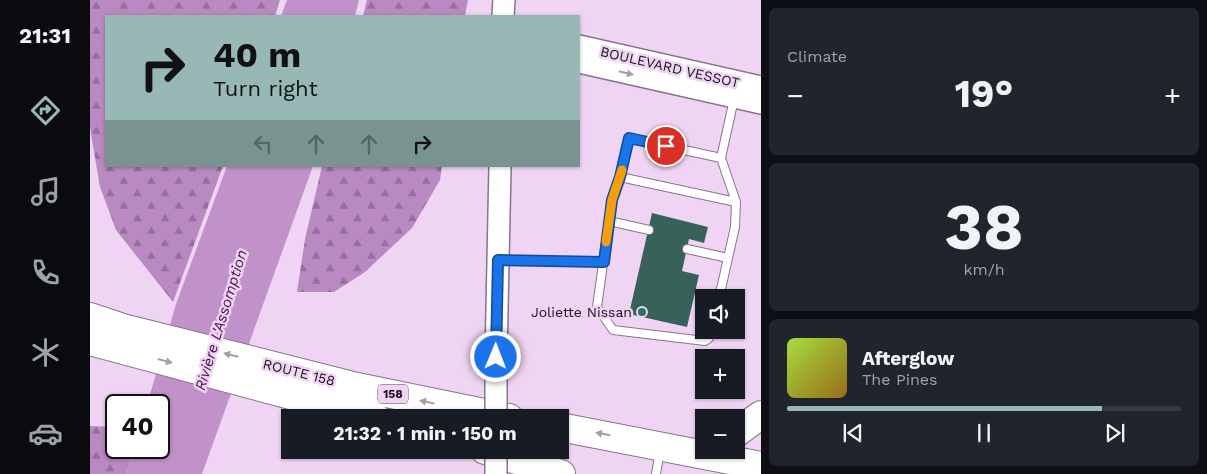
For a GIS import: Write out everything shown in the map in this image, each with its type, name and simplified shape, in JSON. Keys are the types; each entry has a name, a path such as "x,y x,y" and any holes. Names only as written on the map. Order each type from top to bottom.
{"highway":[{"name":"ROUTE 158","path":"90,317 120,338"},
{"name":"ROUTE 158","path":"90,341 120,338 275,378 353,409"},
{"name":"ROUTE 158","path":"275,378 357,387 465,409"},
{"path":"745,427 761,415"},
{"path":"569,429 661,446 695,449"},
{"path":"514,459 561,474"},
{"path":"734,459 761,466"}],"street":[{"path":"503,15 504,0"},
{"name":"BOULEVARD VESSOT","path":"580,46 761,87"},
{"name":"BOULEVARD VESSOT","path":"580,62 761,103"},
{"path":"496,409 500,167"},
{"path":"496,459 496,474"}],"lane":[{"path":"721,289 735,227 736,202 721,158 734,97"},
{"path":"708,339 705,341 613,330 597,307 612,200 620,177 629,138 721,158"},
{"path":"620,177 736,202"},
{"path":"609,221 648,230"},
{"path":"687,250 728,258"},
{"path":"498,260 604,262"},
{"path":"656,474 661,446"}],"green space":[{"path":"90,0 280,0 275,15 105,15 105,167 223,167 173,302 116,230 100,187 90,128"},
{"path":"367,0 468,0 465,15 363,15"},
{"path":"322,167 442,167 440,180 412,228 365,272 334,292 297,292 305,239"},
{"path":"90,426 105,427 105,459 131,459 126,474 90,474"}],"water":[{"path":"287,0 359,0 355,15 281,15"},
{"name":"Rivière L'Assomption","path":"227,167 313,167 202,474 126,474 131,459 170,459 170,394 150,394 176,304"}],"building":[{"path":"652,213 708,227 704,243 689,239 682,271 699,275 687,327 629,314"}],"slow traffic":[{"path":"606,242 612,200 622,170"}],"place":[{"name":"Joliette Nissan","path":"642,312"}],"route":[{"path":"496,357 498,260 604,262 612,200 620,177 629,138 666,146"}]}
